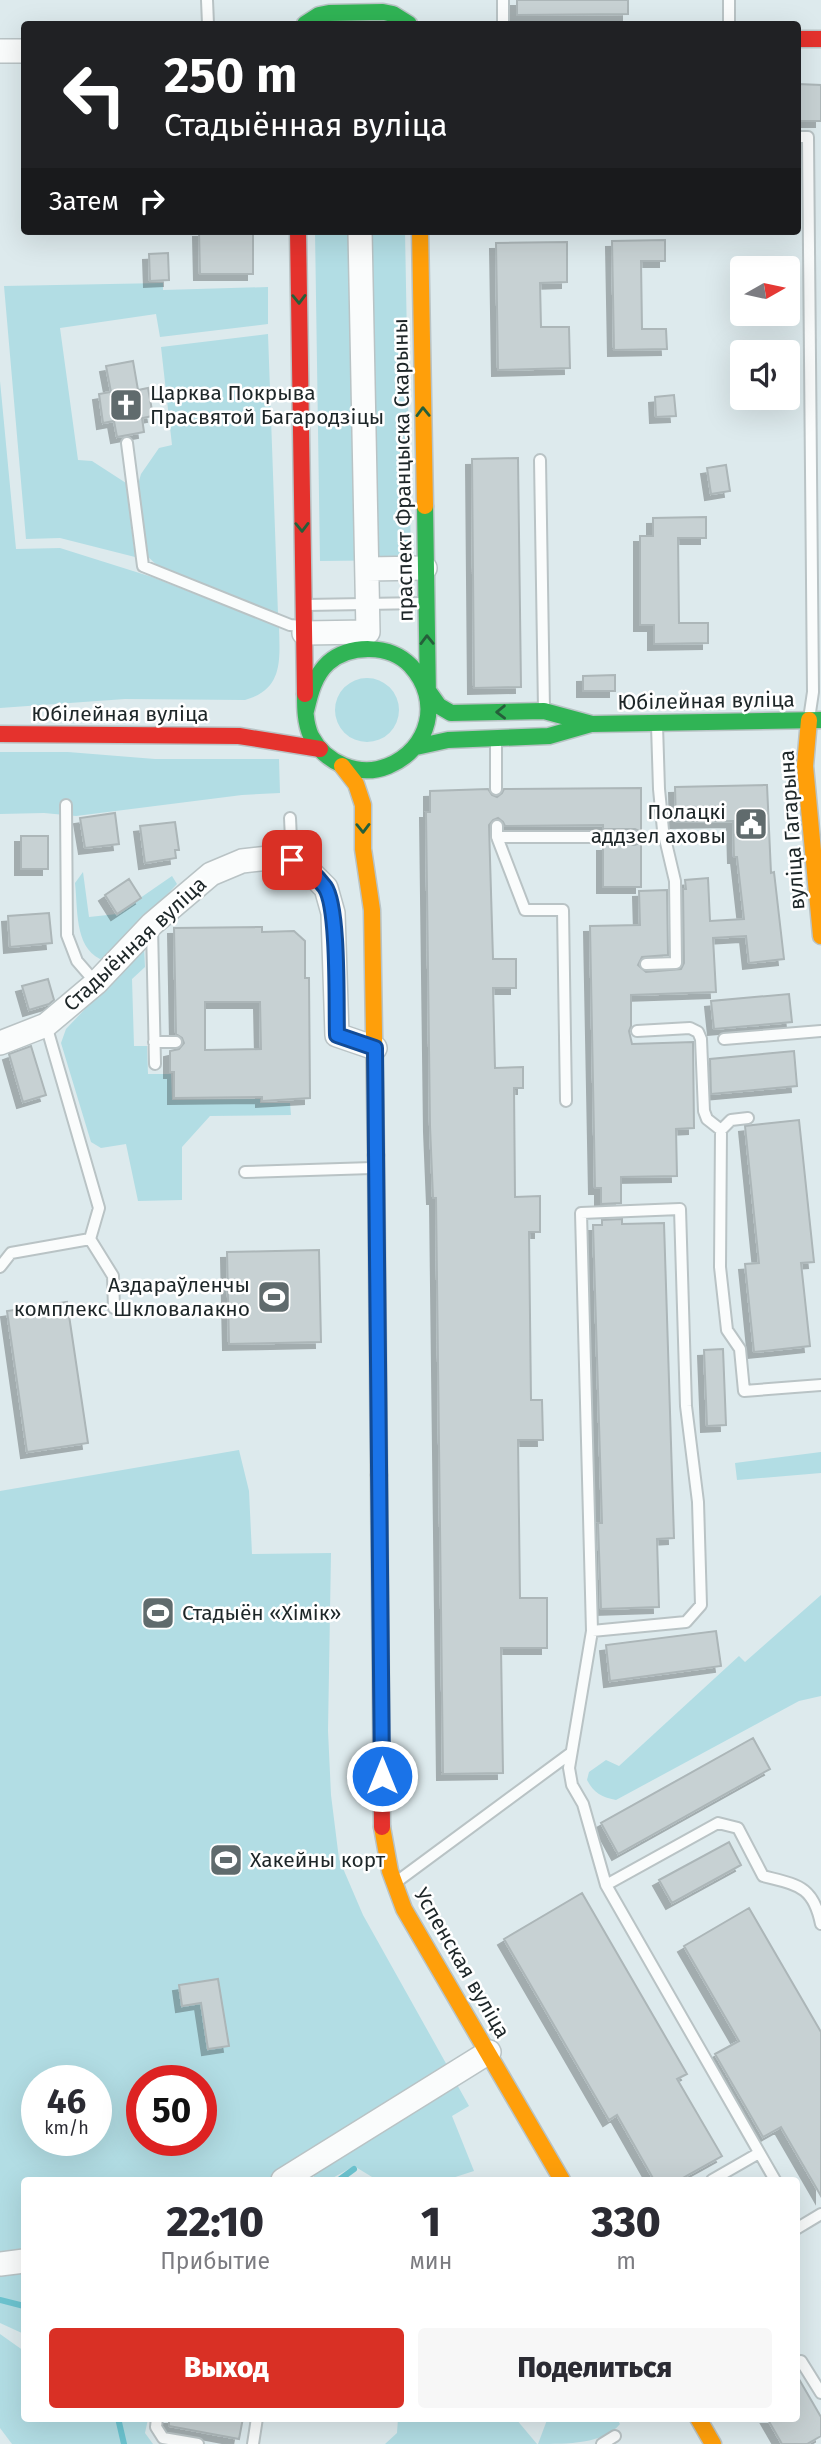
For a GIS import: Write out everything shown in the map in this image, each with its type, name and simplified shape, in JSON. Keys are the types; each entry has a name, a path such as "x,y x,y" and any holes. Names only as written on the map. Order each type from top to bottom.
{"main road":[{"path":"299,20 319,15 356,12 393,13 415,20"},
{"path":"801,39 821,39"},
{"path":"299,235 307,725 320,749 342,766 368,772 395,764"},
{"name":"праспект Францыска Скарыны","path":"420,235 426,694"},
{"path":"307,697 327,663 351,650 365,648 392,653 404,660 426,694 423,735 416,747 395,764 383,783"},
{"name":"Юбілейная вуліца","path":"426,694 451,713 544,711 592,724"},
{"name":"Юбілейная вуліца","path":"239,736 282,720 307,697"},
{"name":"Юбілейная вуліца","path":"416,747 436,740 544,737 592,724 815,720"},
{"name":"вуліца Гагарына","path":"815,720 805,766 821,936"},
{"name":"Юбілейная вуліца","path":"0,734 239,736 320,749"},
{"name":"Успенская вуліца","path":"342,766 356,784 363,805 363,849 372,909"},
{"name":"Успенская вуліца","path":"378,805 372,909 377,1168 382,1831 385,1859 404,1909 560,2177"},
{"path":"700,2422 713,2444"}],"street":[{"path":"0,51 21,51"},
{"path":"304,629 368,632 360,235"},
{"path":"367,569 425,568"},
{"name":"Стадыённая вуліца","path":"0,1043 46,1025 96,983 152,924 211,874 242,861 269,858 292,860"},
{"path":"292,860 301,863 326,888 333,912 337,1035 375,1048"},
{"path":"294,2177 489,2052"},
{"path":"0,2263 21,2261"}],"lane":[{"path":"207,0 208,21"},
{"path":"503,0 503,21"},
{"path":"729,0 729,21"},
{"path":"801,137 808,137 815,359 815,720"},
{"path":"127,443 143,566 304,629"},
{"path":"540,460 544,711"},
{"path":"304,604 426,603"},
{"path":"646,964 676,963 675,881 663,830 657,723"},
{"path":"496,738 496,789"},
{"path":"66,806 67,935 77,961 96,983"},
{"path":"290,817 292,860"},
{"path":"566,1101 563,910 525,910 497,831 635,837"},
{"path":"152,924 155,1064"},
{"path":"46,1025 99,1208 90,1239 113,1276 114,1308"},
{"path":"637,1031 690,1028 698,1032 701,1040 704,1111 707,1119 720,1130"},
{"path":"724,1039 821,1031"},
{"path":"154,1042 176,1042"},
{"path":"748,1118 731,1120 720,1130 720,1267 727,1331 740,1349 744,1391 821,1385"},
{"path":"246,1172 377,1168"},
{"path":"592,1631 686,1622 701,1605 698,1502 686,1406 680,1209 581,1213 592,1631 569,1768 572,1785 583,1804 606,1885 773,2177"},
{"path":"0,1267 11,1253 90,1239"},
{"path":"393,1885 571,1754"},
{"path":"606,1885 718,1823 738,1828 763,1876 799,1885 817,1905 821,1924"},
{"path":"717,2177 760,2152"},
{"path":"800,2223 821,2214"},
{"path":"801,2361 821,2393"},
{"path":"157,2422 156,2427 163,2438 198,2444"},
{"path":"253,2444 256,2422"},
{"path":"602,2444 615,2436"}],"shaded area":[{"path":"315,235 405,235 411,560 320,561"},
{"path":"163,283 163,290 268,287 268,324 160,337 156,314 60,328 78,460 92,461 126,483 135,557 60,538 26,539 4,286"},
{"path":"268,334 278,614 159,567 146,555 137,488 141,474 159,448 172,445 161,347"},
{"path":"0,381 16,549 60,548 152,577 279,627 277,672 266,689 245,700 125,699 0,708"},
{"path":"361,678 373,678 390,687 397,698 397,722 390,733 373,742 361,742 349,737 340,728 335,716 335,704 340,692 349,683"},
{"path":"0,752 68,752 155,759 279,759 280,793 242,795 76,816 44,813 0,814"},
{"path":"83,872 89,917 117,914 172,876 177,884 109,956 100,959 86,945 79,926 75,883"},
{"path":"144,947 145,967 132,979 134,1046 147,1046 148,1074 171,1074 172,1100 260,1099 260,1103 290,1103 291,1115 210,1116 182,1147 182,1200 138,1201 126,1144 101,1148 91,1142 61,1043 66,1029"},
{"path":"239,1450 249,1491 252,1554 331,1553 328,1731 331,1795 339,1859 363,1915 448,2067 271,2177 21,2177 21,2333 0,2323 0,1491"},
{"path":"821,1452 821,1473 737,1480 735,1463"},
{"path":"821,1595 821,1696 799,1701 616,1800 602,1796 592,1788 587,1780 589,1772 606,1760 619,1766 739,1656 745,1662"},
{"path":"455,2081 469,2106 452,2116 474,2171 455,2177 372,2177 354,2166 334,2177 314,2177 316,2167"},
{"path":"0,2334 21,2349 21,2422 147,2422 145,2433 153,2444 12,2444 0,2428"},
{"path":"398,2422 519,2422 537,2444 385,2444 397,2433"},
{"path":"546,2422 620,2424 605,2436 595,2439 538,2444"}],"building":[{"path":"517,0 628,0 628,14 517,15"},
{"path":"801,84 821,85 821,121 801,121"},
{"path":"199,235 253,235 253,274 200,274"},
{"path":"665,240 665,261 641,261 642,329 666,329 667,349 614,350 612,241"},
{"path":"567,242 567,282 540,283 541,327 569,327 570,368 498,370 496,243"},
{"path":"168,253 169,280 150,281 149,254"},
{"name":"Царква Покрыва Прасвятой Багародзіцы","path":"133,361 138,390 148,388 153,416 142,418 144,432 117,437 114,421 103,423 99,394 111,392 106,366"},
{"path":"674,395 676,416 656,417 655,397"},
{"path":"518,458 521,687 474,688 472,459"},
{"path":"726,465 730,491 711,494 707,468"},
{"path":"706,517 706,538 678,538 679,623 708,623 708,643 654,644 654,625 640,625 640,536 653,536 653,518"},
{"path":"615,675 615,691 583,691 583,676"},
{"path":"767,785 771,873 774,872 784,959 749,963 746,936 713,938 716,992 631,995 629,1031 632,1044 693,1042 694,1128 676,1129 677,1176 621,1177 621,1203 601,1204 601,1188 595,1188 590,926 640,925 639,891 667,890 668,955 642,957 638,965 646,972 681,969 684,963 685,880 708,878 710,921 744,919 737,857 734,857 733,821 676,822 675,787"},
{"path":"641,788 641,832 635,829 603,829 603,825 505,826 498,818 489,825 493,959 516,959 516,988 493,988 495,1068 523,1067 523,1088 514,1088 515,1197 540,1196 540,1232 529,1232 531,1400 542,1400 543,1440 518,1440 520,1598 547,1598 547,1648 501,1648 503,1773 443,1774 436,1198 433,1198 430,1126 426,812 430,812 430,791 488,789 497,797 504,789"},
{"path":"115,813 119,844 85,848 80,818"},
{"path":"175,822 179,850 175,850 176,858 145,863 140,826"},
{"path":"21,836 48,836 48,869 21,869"},
{"path":"641,842 641,887 603,887 603,845 635,845"},
{"path":"129,879 141,898 117,914 105,895"},
{"path":"49,913 52,943 10,947 8,916"},
{"path":"262,927 262,932 294,931 305,941 305,978 309,978 310,1098 262,1101 262,1097 174,1098 174,1072 170,1072 170,1051 179,1049 184,1043 176,1034 174,928","holes":["205,1002 260,1002 261,1049 205,1050"]},
{"path":"48,979 54,1000 29,1010 22,986"},
{"path":"789,994 792,1022 714,1029 711,1001"},
{"path":"31,1046 46,1095 23,1102 9,1054"},
{"path":"794,1051 797,1086 711,1094 710,1059"},
{"path":"799,1120 814,1262 801,1263 810,1346 754,1352 745,1264 759,1263 745,1126"},
{"path":"622,1219 622,1224 664,1223 674,1538 657,1539 659,1607 601,1609 598,1523 602,1523 593,1225 602,1225 602,1220"},
{"name":"Аздараўленчы комплекс Шкловалакно","path":"319,1250 321,1342 229,1344 227,1252"},
{"path":"67,1302 88,1443 27,1452 7,1311"},
{"path":"723,1349 726,1425 707,1426 704,1350"},
{"path":"716,1631 721,1666 610,1681 606,1645"},
{"path":"753,1738 770,1769 618,1854 601,1823"},
{"path":"729,1842 741,1865 672,1903 659,1880"},
{"path":"582,1893 687,2074 677,2079 722,2156 684,2177 652,2177 617,2115 609,2120 504,1939"},
{"path":"749,1908 821,2032 821,2196 781,2127 763,2137 715,2054 739,2041 684,1946"},
{"path":"218,1979 229,2046 208,2049 201,2003 182,2006 179,1985"},
{"path":"800,2381 821,2417 821,2436 807,2444 782,2444 769,2422 800,2422"},
{"path":"169,2422 242,2422 239,2439 169,2426"}],"waterway":[{"path":"343,2177 354,2169"},
{"path":"0,2300 21,2305"},
{"path":"119,2422 124,2444"}],"traffic: fast":[{"path":"310,21 329,13 383,12 404,21"},
{"path":"425,506 428,696"},
{"path":"305,694 305,710 308,726 317,746 334,761 355,769 388,766 414,748 427,722 428,708 421,679 411,666 392,654 370,649 347,652 328,663 316,679 306,711"},
{"path":"422,682 439,706 451,713 544,711 592,724 821,720"},
{"path":"416,747 448,740 549,736 591,724"},
{"path":"376,1155 379,1475"}],"traffic: slow":[{"path":"420,235 425,506"},
{"path":"809,720 805,766 821,936"},
{"path":"342,766 356,784 363,805 363,849 372,910 376,1155"},
{"path":"382,1827 390,1871 404,1909 560,2177"},
{"path":"700,2422 713,2444"}],"traffic: jam":[{"path":"801,39 821,39"},
{"path":"298,235 305,694"},
{"path":"0,734 239,736 320,749"},
{"path":"379,1475 382,1827"}],"place":[{"name":"Царква Покрыва Прасвятой Багародзіцы","path":"126,405"},
{"name":"Полацкі аддзел аховы","path":"751,824"},
{"name":"Аздараўленчы комплекс Шкловалакно","path":"274,1297"},
{"name":"Стадыён «Хімік»","path":"158,1613"},
{"name":"Хакейны корт","path":"226,1860"}],"route":[{"path":"292,860 301,863 326,888 333,912 337,1035 375,1048 382,1776"}]}
